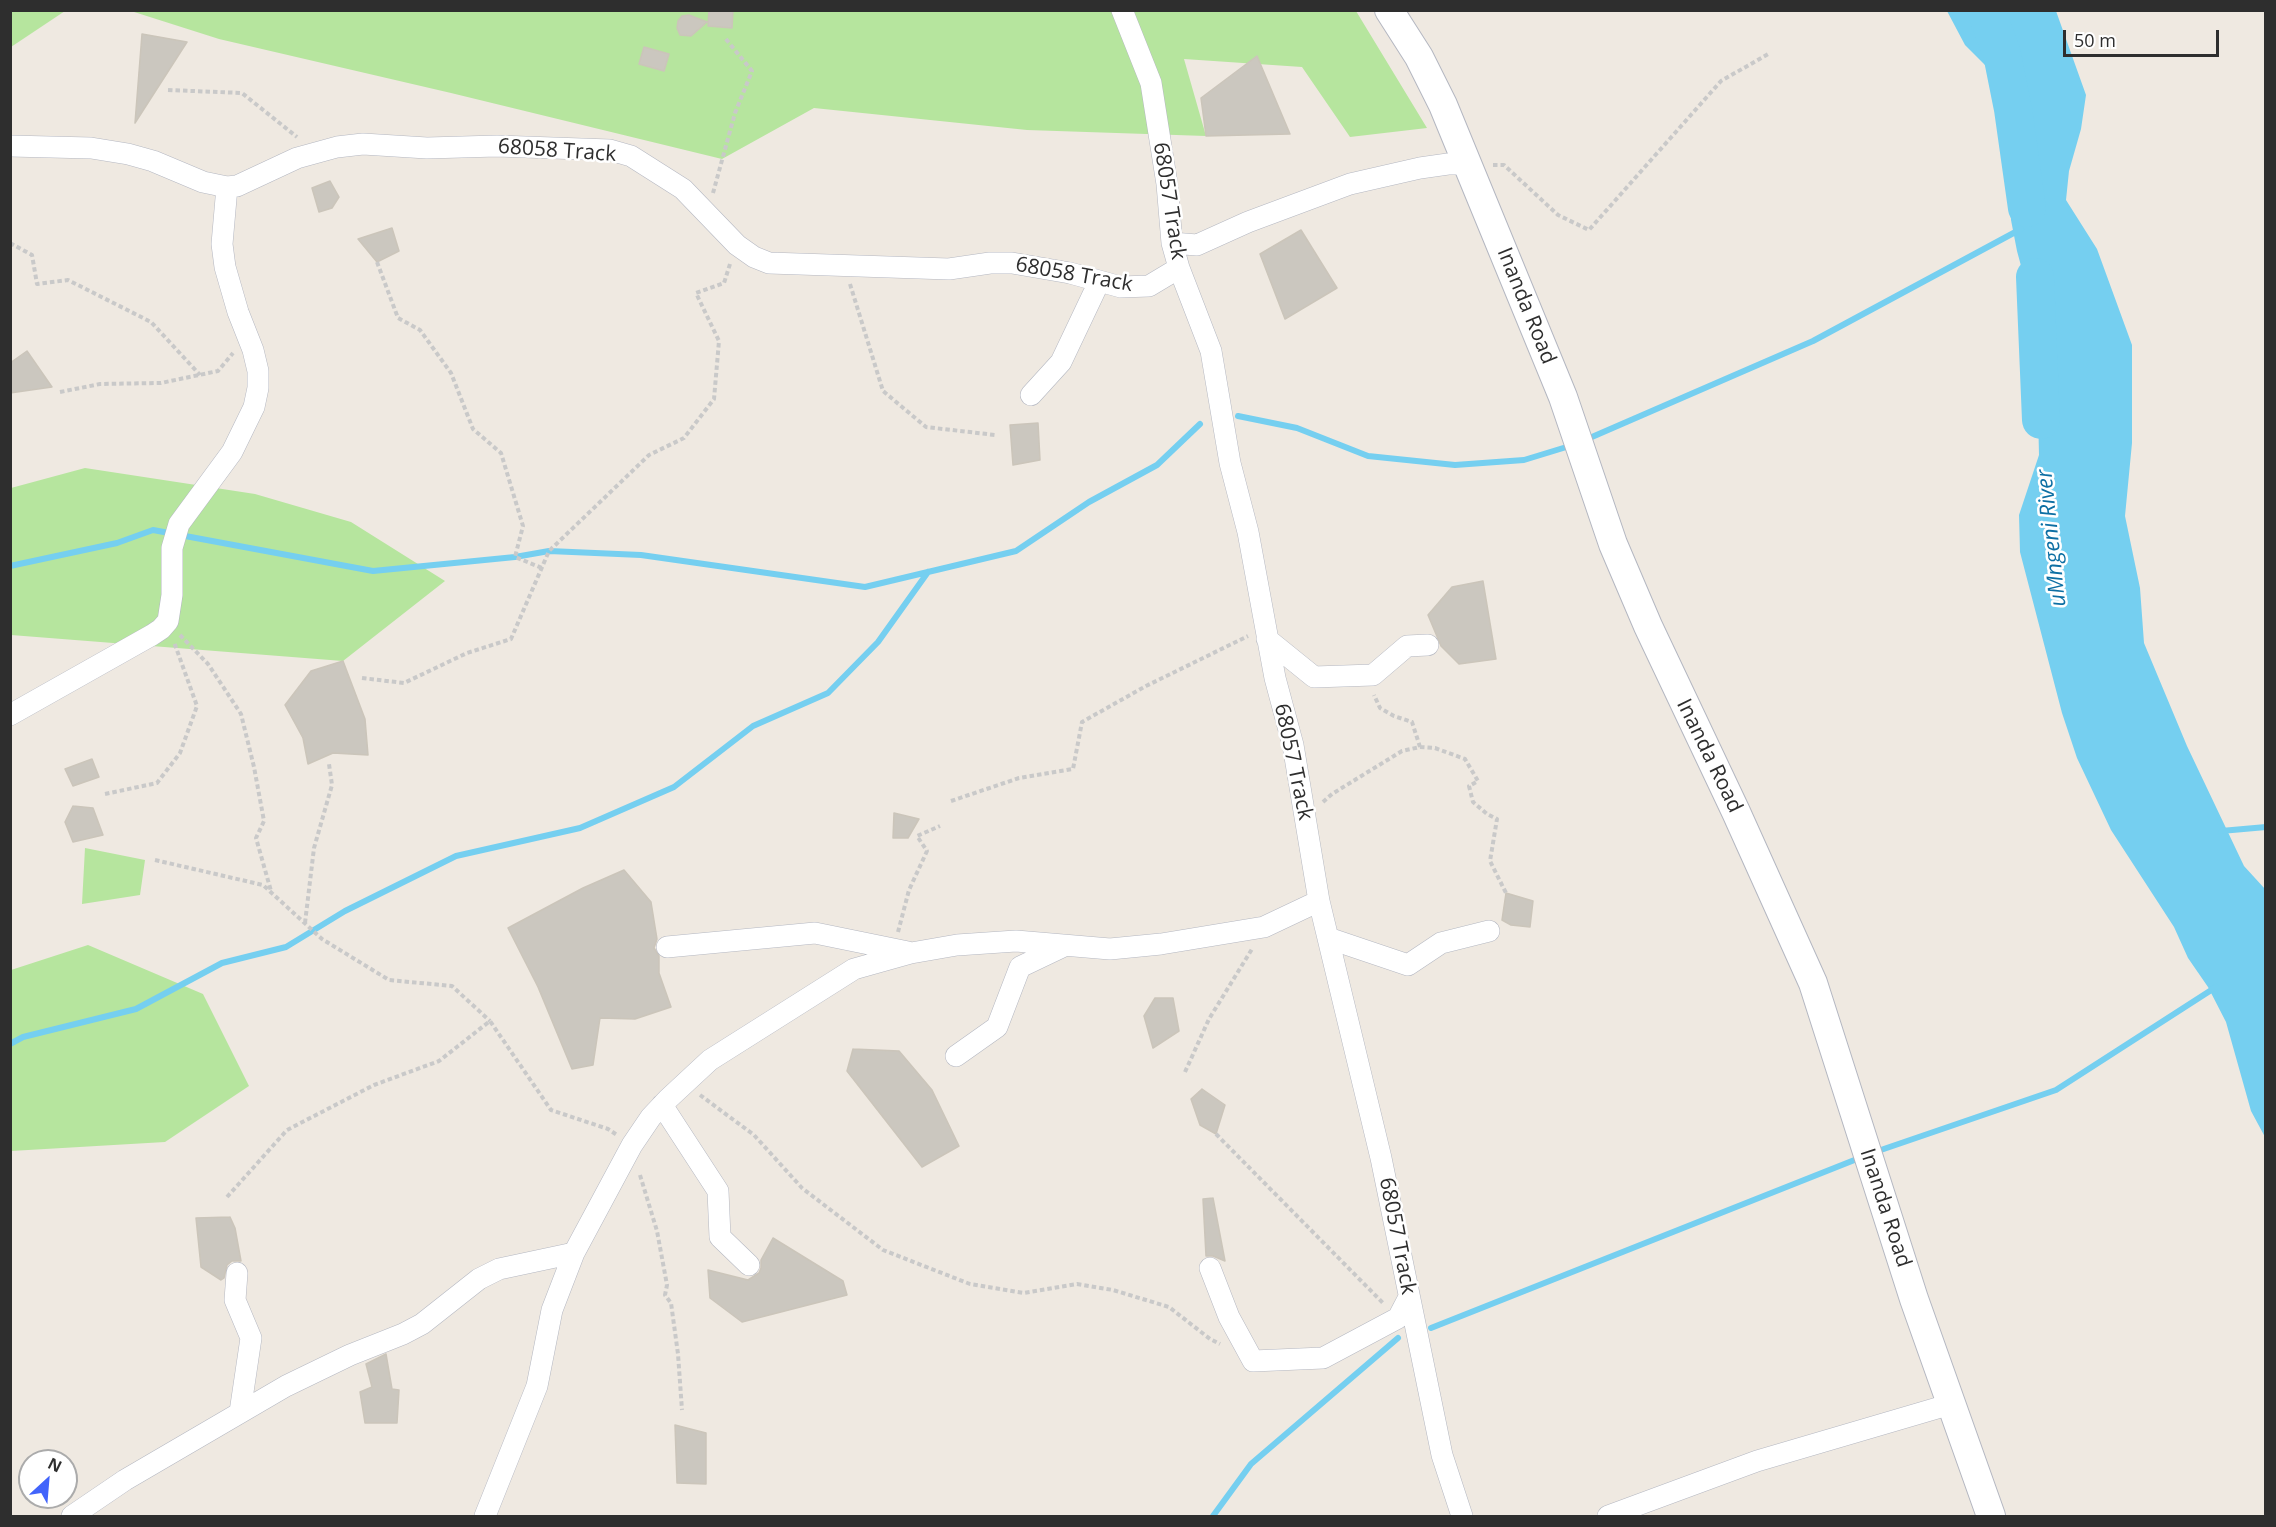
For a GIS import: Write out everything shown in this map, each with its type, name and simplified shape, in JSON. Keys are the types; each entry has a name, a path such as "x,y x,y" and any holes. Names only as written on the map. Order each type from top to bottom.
{"street":[{"name":"68057 Track","path":"1122,10 1151,83 1167,183 1172,243 1179,268 1211,351 1230,463 1248,532 1275,678 1293,745 1319,901 1381,1158 1442,1455 1462,1516"},
{"name":"Inanda Road","path":"1389,10 1419,57 1443,105 1563,397 1617,554 1652,636 1736,812 1813,983 1914,1299 1990,1516"},
{"name":"68058 Track","path":"227,187 237,186 297,158 337,147 363,144 427,148 497,146 610,150 631,156 665,176 683,189 737,245 754,257 769,263 949,269 1012,262 1070,273 1120,287 1149,286 1179,268"},
{"path":"10,146 91,148 128,154 153,161 203,182 227,187 222,244 225,267 258,371 258,388 254,407 232,452 179,524 172,548 172,595 168,621 153,635 10,715"},
{"path":"1172,243 1197,245 1248,222 1350,184 1420,168 1468,164"},
{"path":"1031,395 1061,363 1099,282"},
{"path":"1266,634 1314,677 1373,675 1407,646 1428,645"},
{"path":"485,1516 537,1386 552,1310 574,1253 632,1144 662,1105 710,1060 854,969 902,951 1016,940 1110,949 1236,933 1264,927 1319,901"},
{"path":"1328,938 1408,965 1441,943 1489,931"},
{"path":"667,947 815,933 902,951"},
{"path":"956,1056 998,1027 1020,967 1064,946"},
{"path":"662,1105 718,1191 720,1237 749,1264"},
{"path":"72,1516 125,1480 316,1370 422,1324 479,1279 500,1269 574,1253"},
{"path":"1210,1268 1229,1317 1253,1361 1323,1358 1398,1318 1409,1297"},
{"path":"237,1273 235,1300 251,1338 240,1412"},
{"path":"1608,1516 1767,1458 1951,1404"}],"path":[{"path":"707,214 735,113 752,71 725,38"},
{"path":"1468,164 1504,165 1558,215 1589,230 1721,81 1770,53"},
{"path":"168,90 242,93 316,152"},
{"path":"10,243 32,255 37,284 68,280 151,322 200,375"},
{"path":"362,678 404,683 467,653 511,639 549,551 648,455 684,438 714,399 719,341 696,293 724,283 737,245"},
{"path":"377,262 398,318 420,330 451,373 473,429 501,453 523,526 515,557 542,568"},
{"path":"845,266 883,391 926,427 995,435"},
{"path":"60,392 100,384 161,383 218,371 247,336"},
{"path":"105,794 158,783 180,753 197,706 168,621"},
{"path":"168,621 208,664 241,714 264,821 256,838 273,894"},
{"path":"951,801 1020,778 1073,769 1082,722 1146,686 1266,634"},
{"path":"1364,676 1380,708 1412,722 1420,747"},
{"path":"1305,820 1332,794 1402,751 1420,747 1436,748 1465,759 1478,781 1469,786 1473,802 1497,819 1490,861 1506,892"},
{"path":"304,923 314,848 332,785 329,764"},
{"path":"902,951 909,890 927,851 917,836 940,826"},
{"path":"155,860 263,885 322,939 389,980 452,986 490,1021 551,1110 608,1129 632,1144 657,1232 667,1285 665,1294 671,1303 682,1410"},
{"path":"1185,1072 1209,1019 1264,927"},
{"path":"227,1197 287,1130 374,1085 440,1061 490,1021"},
{"path":"685,1084 754,1135 802,1188 883,1250 970,1284 1024,1293 1077,1284 1113,1290 1169,1307 1210,1339 1253,1361"},
{"path":"1216,1134 1398,1318"}],"green space":[{"path":"11,10 65,10 65,11 11,47"},
{"path":"131,11 1356,11 1427,128 1350,137 1302,67 1184,59 1206,136 1027,130 814,108 722,159 219,39"},
{"path":"85,468 255,494 351,522 445,581 343,661 11,635 11,488"},
{"path":"85,848 145,860 140,895 82,904"},
{"path":"88,945 203,994 249,1086 165,1142 11,1151 11,970"}],"water":[{"path":"1947,11 2056,11 2086,95 2081,129 2069,171 2066,200 2097,249 2132,345 2132,443 2125,516 2140,588 2144,643 2187,746 2244,866 2265,889 2265,1137 2251,1111 2226,1022 2208,987 2188,958 2174,927 2111,830 2077,758 2062,713 2020,552 2019,515 2039,455 2040,336 2011,220 2010,188 2026,134 2021,110 2010,90 1965,45"}],"building":[{"path":"709,10 733,10 732,28 708,26"},
{"path":"689,15 707,22 691,36 680,35 677,28 678,21 682,16"},
{"path":"142,34 187,42 135,123"},
{"path":"644,47 669,54 664,71 639,64"},
{"path":"1257,56 1290,134 1206,136 1201,98"},
{"path":"330,181 339,197 332,208 319,212 312,188"},
{"path":"392,228 399,251 377,262 358,239"},
{"path":"1301,230 1337,288 1285,319 1260,254"},
{"path":"27,351 52,387 10,393 10,363"},
{"path":"1038,423 1040,460 1013,465 1010,425"},
{"path":"1483,581 1496,659 1459,664 1441,646 1428,615 1452,587"},
{"path":"343,661 365,719 368,755 333,753 308,764 303,738 285,705 311,671"},
{"path":"92,759 99,777 73,786 65,769"},
{"path":"73,806 93,808 103,835 73,842 65,822"},
{"path":"894,813 919,819 908,838 893,838"},
{"path":"624,870 651,902 657,939 654,948 659,956 659,973 671,1007 635,1019 600,1018 593,1065 572,1069 538,987 508,928 583,888"},
{"path":"1506,893 1533,901 1530,927 1511,925 1502,920"},
{"path":"1155,998 1173,998 1179,1031 1153,1048 1144,1016"},
{"path":"853,1049 899,1051 932,1090 959,1146 922,1167 847,1071"},
{"path":"1202,1089 1225,1105 1216,1134 1200,1125 1191,1099"},
{"path":"1213,1198 1225,1261 1206,1256 1203,1199"},
{"path":"230,1217 235,1228 241,1261 232,1261 227,1265 224,1278 221,1280 201,1267 196,1218"},
{"path":"773,1238 843,1281 847,1295 742,1322 710,1298 708,1270 748,1280 759,1273 761,1260"},
{"path":"386,1354 392,1389 399,1390 397,1423 365,1423 360,1392 372,1387 366,1364"},
{"path":"675,1425 706,1433 706,1484 677,1483"}],"waterway":[{"name":"uMngeni River","path":"1986,10 2002,54 2013,109 2027,208"},
{"path":"1585,440 1813,341 2021,229"},
{"name":"uMngeni River","path":"2035,277 2041,420"},
{"path":"1238,416 1297,428 1368,456 1455,465 1524,460 1573,445"},
{"path":"10,566 117,543 153,530 373,571 515,557 549,551 641,555 865,587 1016,551 1089,502 1157,465 1200,424"},
{"path":"10,1044 23,1037 136,1009 222,963 286,947 345,911 456,856 580,828 674,787 753,726 828,693 878,642 928,572"},
{"path":"2221,831 2266,827"},
{"path":"1875,1152 2056,1090 2216,987"},
{"path":"1431,1328 1862,1157"},
{"path":"1213,1516 1251,1464 1398,1338"}]}
